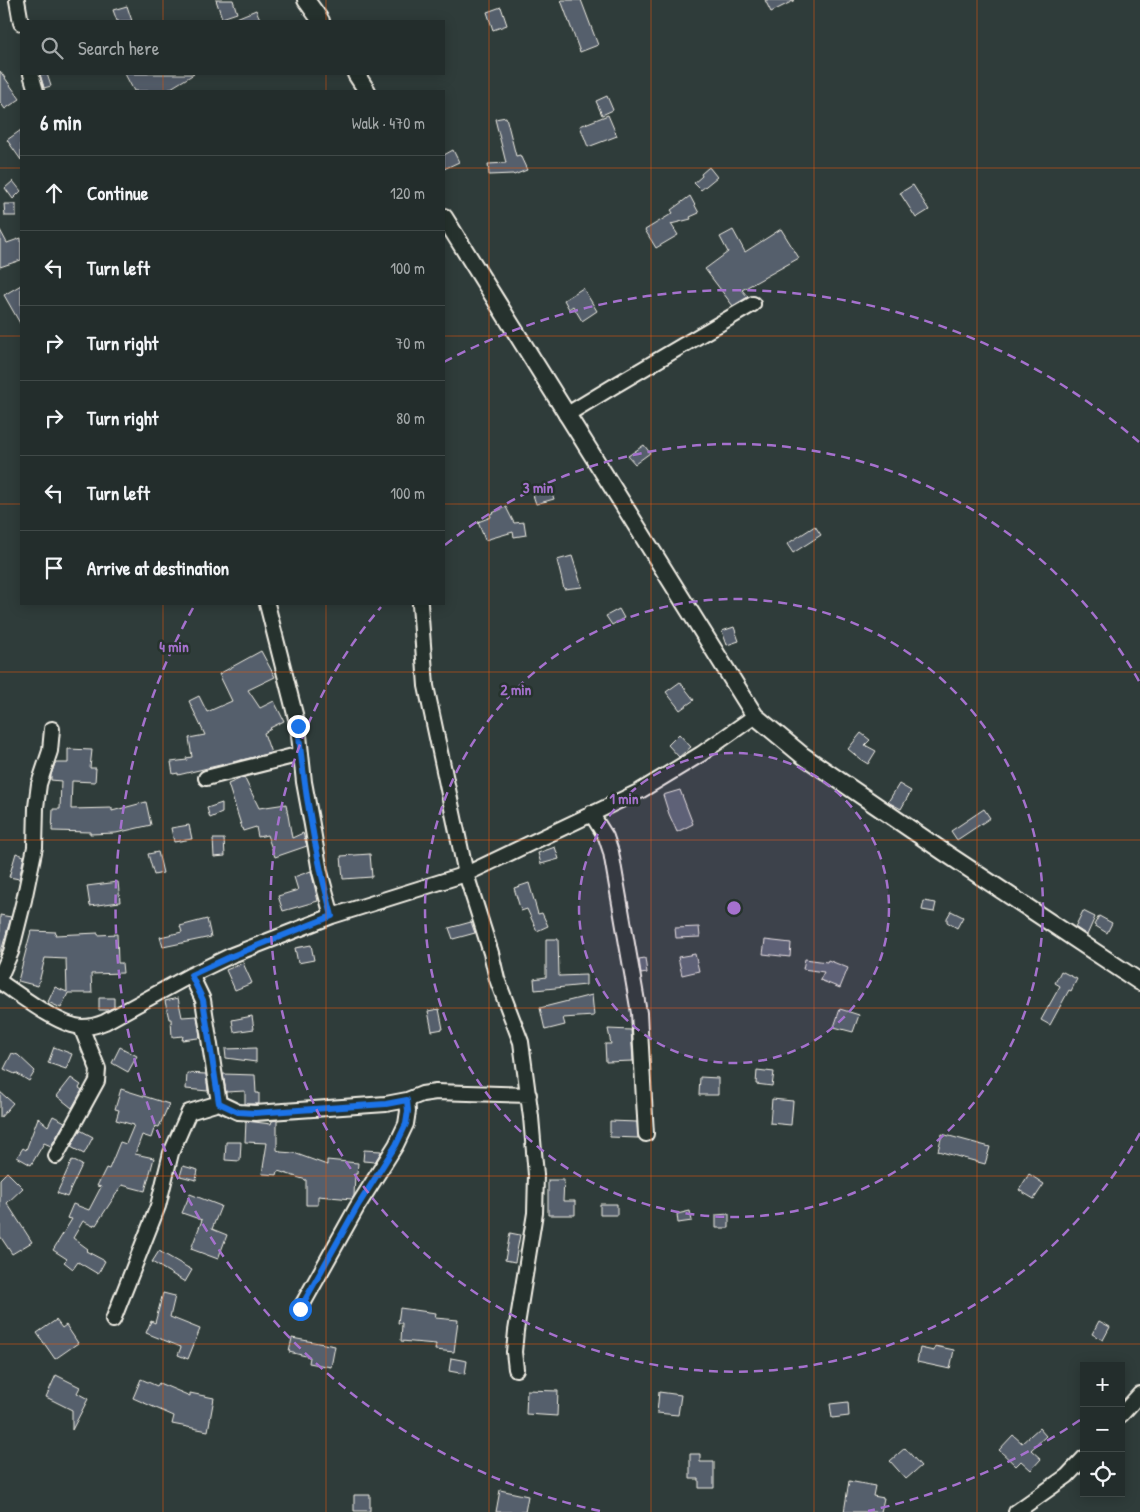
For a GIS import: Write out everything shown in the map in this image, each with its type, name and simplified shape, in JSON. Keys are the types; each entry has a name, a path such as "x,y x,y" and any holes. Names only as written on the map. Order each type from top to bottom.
{"street":[{"path":"17,0 20,20"},
{"path":"306,0 320,20"},
{"path":"30,75 36,90"},
{"path":"357,75 366,90"},
{"path":"445,219 755,716 802,755 1140,982"},
{"path":"566,415 753,304"},
{"path":"267,605 298,726 304,782 320,872 332,916"},
{"path":"420,605 426,686 466,874 491,953 497,979 521,1042 529,1095 536,1175 535,1213 516,1331 514,1352 516,1369"},
{"path":"0,982 56,1018 81,1027 94,1026 105,1022 191,975 232,956 332,916 466,874 647,786 701,754 755,716"},
{"path":"0,977 11,952 24,900 34,847 39,784 50,751 52,729"},
{"path":"206,778 301,754"},
{"path":"590,813 606,837 611,852 632,967 639,1013 646,1134"},
{"path":"191,975 203,1000 219,1103"},
{"path":"56,1156 97,1081 98,1069 81,1027"},
{"path":"114,1320 158,1206 171,1153 188,1112 219,1103 238,1112 255,1113 386,1104 436,1092 529,1095"},
{"path":"300,1309 357,1207 396,1145 406,1124 407,1100"},
{"path":"1125,1411 1140,1394"},
{"path":"1016,1512 1067,1476 1080,1462"}],"building":[{"path":"216,0 233,0 237,13 222,18"},
{"path":"561,0 581,0 598,45 580,52"},
{"path":"765,0 795,0 771,12"},
{"path":"127,6 132,20 117,20 113,10"},
{"path":"501,7 507,25 493,30 487,12"},
{"path":"256,10 261,20 231,20"},
{"path":"0,71 20,99 5,109 0,102"},
{"path":"40,75 47,75 51,86 44,88"},
{"path":"126,75 192,75 168,90 133,90"},
{"path":"607,96 613,110 602,115 596,101"},
{"path":"608,115 617,136 588,147 580,126"},
{"path":"506,117 516,156 520,155 527,170 514,175 489,175 488,164 506,163 495,119"},
{"path":"20,131 20,159 7,140"},
{"path":"453,150 459,162 445,169 445,154"},
{"path":"709,167 717,177 701,190 694,183"},
{"path":"13,181 20,192 13,199 5,188"},
{"path":"913,185 929,210 916,218 900,193"},
{"path":"690,196 699,213 690,217 691,219 671,224 678,235 656,248 645,230 673,213 671,210"},
{"path":"4,204 16,204 16,216 5,216"},
{"path":"781,229 799,258 742,290 748,297 733,306 705,269 728,252 720,237 733,230 745,252"},
{"path":"0,230 7,243 20,238 20,260 0,267"},
{"path":"20,286 20,323 4,295"},
{"path":"583,288 597,311 582,321 573,306 569,309 564,300"},
{"path":"644,445 650,453 635,464 628,456"},
{"path":"551,490 554,499 536,504 533,495"},
{"path":"506,507 514,523 524,522 526,535 514,537 513,532 485,540 478,522 491,517 490,514"},
{"path":"815,526 821,535 793,553 787,544"},
{"path":"572,556 582,587 564,589 557,560"},
{"path":"619,609 624,618 612,625 606,616"},
{"path":"734,627 739,641 727,645 722,631"},
{"path":"261,651 275,677 248,690 260,708 274,701 284,721 264,733 271,753 178,775 178,773 173,774 171,762 187,760 186,758 192,757 189,738 205,735 189,701 199,696 207,712 232,701 219,674"},
{"path":"680,682 694,700 680,710 666,692"},
{"path":"861,733 870,740 865,745 876,751 868,764 848,749"},
{"path":"679,734 691,747 679,757 668,745"},
{"path":"68,749 92,750 90,768 96,768 95,782 72,781 71,809 112,808 112,811 146,802 151,825 116,833 90,834 90,832 52,831 53,809 60,809 61,781 51,780 51,775 55,763 68,763"},
{"path":"244,777 259,808 286,804 292,838 303,833 307,846 275,857 267,835 258,837 256,827 243,831 228,784"},
{"path":"899,784 911,791 901,809 888,802"},
{"path":"680,790 693,824 677,832 663,795"},
{"path":"222,803 222,813 210,818 207,808"},
{"path":"984,809 990,818 957,840 951,831"},
{"path":"189,825 192,839 174,842 171,828"},
{"path":"213,839 224,839 225,856 214,857"},
{"path":"555,847 559,859 541,864 538,853"},
{"path":"158,852 163,873 154,875 148,854"},
{"path":"16,853 24,856 19,879 9,877"},
{"path":"370,854 372,877 343,879 341,856"},
{"path":"311,871 318,901 283,911 278,896 298,890 294,877"},
{"path":"118,882 120,902 90,906 87,886"},
{"path":"529,883 538,914 542,913 548,926 537,931 527,909 521,911 514,888"},
{"path":"924,901 936,903 934,912 922,910"},
{"path":"951,911 963,917 957,928 947,922"},
{"path":"1083,911 1095,917 1087,935 1075,927"},
{"path":"0,915 11,917 0,955"},
{"path":"1099,916 1112,923 1107,933 1094,925"},
{"path":"207,919 211,937 163,947 160,937 182,932 180,926"},
{"path":"471,922 475,933 453,939 449,928"},
{"path":"699,927 700,937 676,938 675,928"},
{"path":"31,931 56,932 55,935 117,934 118,963 122,963 123,973 91,974 92,993 68,993 61,1008 48,1002 55,987 67,992 66,959 45,958 38,986 18,981"},
{"path":"546,939 558,939 559,976 586,975 586,985 535,990 534,979 546,977"},
{"path":"765,940 791,943 790,957 763,954"},
{"path":"311,945 314,960 298,963 295,948"},
{"path":"695,954 699,971 682,975 678,957"},
{"path":"645,958 647,973 641,974 639,959"},
{"path":"805,959 827,962 828,960 848,968 840,988 820,980 824,972 803,969"},
{"path":"243,963 252,983 235,990 226,970"},
{"path":"1061,971 1077,979 1050,1025 1041,1020 1060,986 1055,983"},
{"path":"592,995 594,1016 563,1018 565,1025 545,1030 540,1008"},
{"path":"99,998 114,998 114,1007 108,1010 99,1010"},
{"path":"178,998 182,1017 197,1016 200,1036 198,1038 182,1040 183,1036 172,1037 171,1019 169,1019 165,1001"},
{"path":"439,1009 443,1029 432,1031 428,1011"},
{"path":"840,1009 859,1015 853,1032 834,1027"},
{"path":"252,1016 254,1029 234,1032 232,1020"},
{"path":"608,1029 631,1030 633,1061 606,1062 605,1044 611,1044"},
{"path":"54,1047 72,1054 66,1069 48,1063"},
{"path":"120,1047 137,1056 128,1072 112,1063"},
{"path":"256,1048 256,1062 226,1058 225,1049"},
{"path":"12,1053 18,1055 35,1071 29,1081 16,1073 4,1069"},
{"path":"757,1070 774,1072 772,1086 756,1084"},
{"path":"187,1073 206,1074 208,1091 186,1089"},
{"path":"223,1074 255,1075 256,1093 259,1093 259,1104 245,1104 245,1091 226,1092"},
{"path":"700,1077 718,1078 718,1095 699,1095"},
{"path":"71,1078 81,1085 79,1088 82,1090 72,1108 57,1096"},
{"path":"121,1089 169,1104 159,1127 155,1126 151,1138 142,1135 135,1154 154,1158 145,1191 122,1185 96,1225 94,1224 93,1226 83,1221 73,1238 88,1249 86,1251 105,1261 98,1274 78,1262 73,1269 64,1262 67,1259 53,1250 72,1219 67,1218 73,1204 89,1210 101,1187 97,1186 106,1168 109,1169 120,1142 126,1144 134,1125 116,1120 119,1110 115,1109"},
{"path":"0,1092 13,1103 0,1118"},
{"path":"772,1099 793,1101 791,1125 770,1123"},
{"path":"53,1116 65,1122 51,1146 44,1143 31,1165 17,1157 23,1148 26,1150 38,1118 48,1126"},
{"path":"277,1120 277,1150 280,1152 294,1153 327,1165 327,1160 358,1163 352,1199 318,1196 318,1205 306,1205 306,1180 278,1171 277,1175 262,1174 267,1143 245,1142 246,1121 271,1124 272,1121"},
{"path":"610,1121 637,1122 638,1138 610,1137"},
{"path":"80,1130 93,1137 84,1154 71,1147"},
{"path":"942,1134 990,1147 985,1164 938,1151"},
{"path":"226,1142 241,1142 240,1161 225,1160"},
{"path":"364,1150 381,1152 375,1162 363,1161"},
{"path":"72,1160 82,1165 67,1197 57,1193"},
{"path":"183,1166 198,1170 196,1180 180,1176"},
{"path":"7,1172 23,1188 7,1203 32,1242 12,1254 0,1236 0,1179"},
{"path":"1029,1174 1044,1184 1034,1199 1019,1190"},
{"path":"548,1180 564,1180 563,1201 575,1201 575,1215 548,1215"},
{"path":"190,1194 221,1206 212,1229 227,1235 218,1259 191,1249 202,1220 182,1213"},
{"path":"600,1204 617,1204 617,1215 600,1215"},
{"path":"690,1211 692,1221 678,1223 677,1214"},
{"path":"729,1214 729,1228 716,1228 716,1215"},
{"path":"510,1233 520,1235 515,1262 505,1260"},
{"path":"159,1251 192,1270 185,1282 152,1262"},
{"path":"163,1293 175,1296 170,1317 200,1329 188,1359 178,1355 181,1347 146,1333 151,1321 155,1323"},
{"path":"400,1308 436,1313 435,1318 458,1320 454,1352 435,1350 436,1344 401,1341 402,1323 398,1323"},
{"path":"56,1320 62,1328 66,1325 78,1343 55,1359 37,1333"},
{"path":"1099,1321 1110,1327 1103,1340 1092,1334"},
{"path":"292,1338 335,1346 331,1367 309,1363 310,1357 289,1352"},
{"path":"935,1346 954,1350 950,1369 917,1362 920,1348 934,1351"},
{"path":"451,1358 467,1361 465,1374 449,1371"},
{"path":"56,1375 80,1387 77,1393 88,1399 72,1430 72,1410 46,1397"},
{"path":"141,1379 157,1386 159,1383 190,1396 190,1393 214,1398 208,1431 172,1424 174,1416 133,1398"},
{"path":"527,1390 558,1391 557,1416 526,1414"},
{"path":"659,1392 681,1395 678,1415 657,1413"},
{"path":"848,1402 849,1416 832,1418 830,1404"},
{"path":"1039,1428 1046,1436 1031,1450 1041,1459 1031,1470 1021,1461 1016,1466 999,1450 1013,1435 1022,1443"},
{"path":"905,1448 921,1466 906,1479 890,1461"},
{"path":"690,1454 700,1454 700,1462 714,1462 714,1488 699,1488 699,1479 690,1479"},
{"path":"849,1481 875,1486 873,1496 884,1498 881,1512 844,1512"},
{"path":"500,1490 528,1496 525,1512 496,1512"},
{"path":"354,1495 370,1495 370,1511 354,1511"}],"route":[{"path":"298,726 304,782 320,872 332,916 232,956 191,975 203,1000 219,1103 238,1112 255,1113 386,1104 407,1100 408,1111 406,1124 396,1145 357,1207 300,1309"}]}
